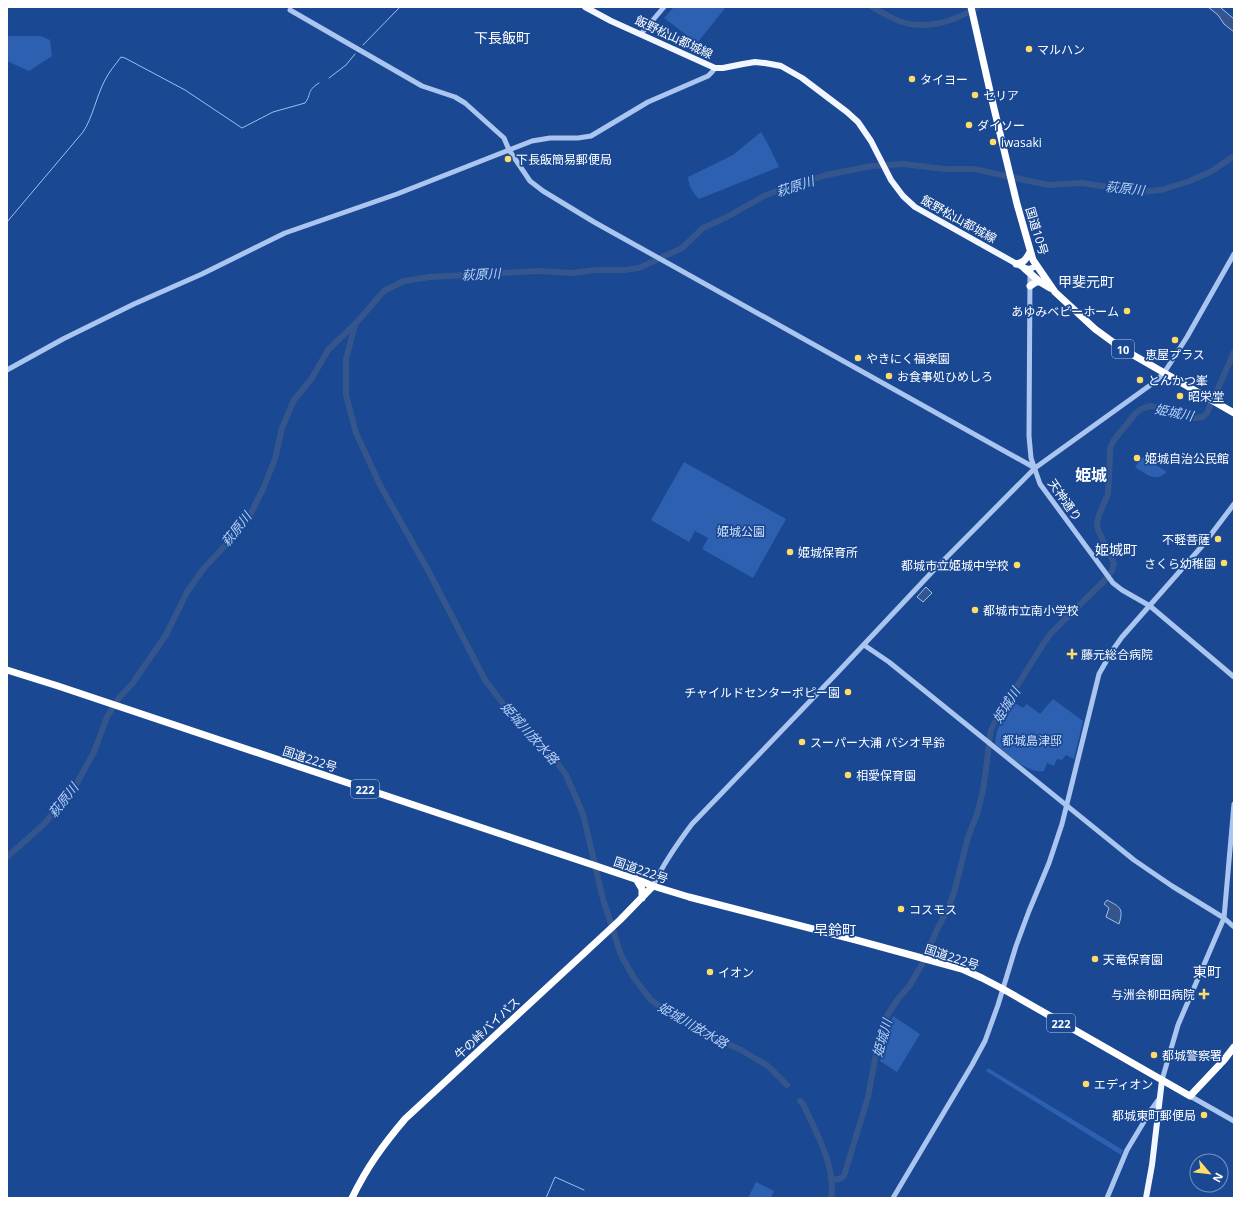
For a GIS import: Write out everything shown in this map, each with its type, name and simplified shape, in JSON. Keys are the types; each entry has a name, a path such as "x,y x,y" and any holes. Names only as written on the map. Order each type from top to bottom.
{"highway":[{"name":"国道10号","path":"971,7 1017,204 1030,252 1036,266 1055,292 1107,338 1121,348 1234,413"},
{"path":"1016,264 1022,263 1026,260 1030,252"},
{"path":"1027,271 1055,292"},
{"path":"1030,286 1036,282 1040,282"},
{"name":"国道222号","path":"7,670 636,879 653,886 970,972 1003,989 1190,1096"},
{"path":"636,879 642,889 642,898"},
{"name":"牛の峠バイパス","path":"352,1198 361,1178 376,1155 405,1119 620,920 653,886"},
{"path":"1190,1096 1224,1060 1234,1047"}],"main road":[{"name":"飯野松山都城線","path":"585,7 611,21 715,68 755,62 777,64 802,78 858,122 871,141 897,190 911,204 1027,271"},
{"path":"1027,271 1036,266"},
{"path":"1146,1198 1152,1165 1162,1080"}],"street":[{"path":"641,34 664,7"},
{"path":"290,10 422,86 465,103 504,138 509,150 530,181 542,191 594,222 1035,468"},
{"path":"7,370 63,339 134,304 202,274 285,233 396,194 540,139 578,138 591,136 648,102 708,76 715,68"},
{"path":"653,886 659,872 680,839 692,824 936,567 1035,468 1156,381 1164,373 1187,337 1234,254"},
{"name":"天神通り","path":"1027,271 1030,286 1029,436 1031,458 1040,484 1108,576 1122,590 1150,606 1234,677"},
{"path":"893,1198 980,1051 991,1024 1024,924 1049,863 1067,805 1099,674 1115,646 1203,545 1234,504"},
{"path":"864,644 889,662 1143,866 1224,918 1234,927"},
{"path":"1162,1080 1178,1025 1224,918 1234,804"},
{"path":"1190,1096 1234,1121"},
{"path":"1107,1198 1127,1150 1159,1099"}],"green space":[{"path":"674,7 726,7 697,43 664,18"},
{"path":"7,36 41,36 50,40 52,56 29,71 7,61"},
{"path":"761,132 779,167 699,199 694,194 688,177 733,155"},
{"path":"1143,457 1167,472 1163,475 1155,477 1135,467"},
{"name":"姫城公園","path":"684,462 786,519 753,578 702,549 708,538 695,531 689,542 651,520"},
{"name":"都城島津邸","path":"1053,699 1083,721 1074,759 1066,755 1062,760 1057,759 1054,766 1047,763 1044,771 1038,771 1024,766 995,744 997,732 1013,702 1023,708 1027,704 1040,714"},
{"path":"893,1016 920,1034 897,1072 880,1061 885,1037"},
{"path":"988,1068 1123,1150 1121,1155 986,1071"},
{"path":"756,1182 774,1191 771,1198 748,1198"}],"shaded area":[{"path":"1208,7 1220,7 1234,19 1234,32 1224,24 1218,15"},
{"path":"926,587 932,593 923,602 917,597"},
{"path":"1107,900 1118,906 1121,911 1119,924 1106,917 1109,908 1104,904"}],"waterway":[{"path":"363,45 400,7"},
{"path":"872,7 899,21 920,25 930,25 950,20 978,7"},
{"path":"329,78 346,65 355,54"},
{"path":"7,222 83,132 105,80 121,57 185,90 242,128 273,112 305,103 312,88 319,83"},
{"name":"萩原川","path":"7,857 44,824 77,783 94,752 107,717 119,698 132,684 166,635 187,592 204,568 236,534 249,517 263,489 275,459 282,428 294,400 312,378 328,350 356,323 384,291 404,281 430,277 539,271 571,273 639,268 682,248 703,228 725,218 764,196 826,175 872,166 904,164 944,169 974,169 1048,185 1082,183 1141,192 1161,190 1190,181 1212,171 1234,156"},
{"name":"姫城川放水路","path":"355,325 346,359 346,395 356,433 380,485 429,572 485,680 504,705 549,751 566,775 583,814 603,899 621,955 634,978 651,1000 673,1016 741,1050 768,1066 787,1085"},
{"name":"姫城川","path":"831,1180 839,1179 844,1176 868,1097 882,1028 888,1014 910,985 922,964 954,893 968,837 977,814 983,791 991,730 997,718 1051,633 1104,581 1112,571 1114,563 1098,530 1097,522 1108,494 1110,448 1114,440 1135,414 1141,409 1150,406 1195,418 1203,417 1207,413 1234,352"},
{"name":"姫城川放水路","path":"800,1101 803,1104 828,1162 831,1175 831,1198"},
{"path":"546,1198 555,1177 584,1190"}],"place":[{"name":"マルハン","path":"1029,49"},
{"name":"タイヨー","path":"912,79"},
{"name":"セリア","path":"975,95"},
{"name":"ダイソー","path":"969,125"},
{"name":"iwasaki","path":"993,142"},
{"name":"下長飯簡易郵便局","path":"508,159"},
{"name":"あゆみベビーホーム","path":"1127,311"},
{"name":"恵屋プラス","path":"1175,340"},
{"name":"やきにく福楽園","path":"858,358"},
{"name":"お食事処ひめしろ","path":"889,376"},
{"name":"とんかつ峯","path":"1140,380"},
{"name":"昭栄堂","path":"1180,396"},
{"name":"姫城自治公民館","path":"1137,458"},
{"name":"不軽菩薩","path":"1218,539"},
{"name":"姫城保育所","path":"790,552"},
{"name":"さくら幼稚園","path":"1224,563"},
{"name":"都城市立姫城中学校","path":"1017,565"},
{"name":"都城市立南小学校","path":"975,610"},
{"name":"藤元総合病院","path":"1072,654"},
{"name":"チャイルドセンターポピー園","path":"848,692"},
{"name":"スーパー大浦 パシオ早鈴","path":"802,742"},
{"name":"相愛保育園","path":"848,775"},
{"name":"コスモス","path":"901,909"},
{"name":"天竜保育園","path":"1095,959"},
{"name":"イオン","path":"710,972"},
{"name":"与洲会柳田病院","path":"1204,994"},
{"name":"都城警察署","path":"1154,1055"},
{"name":"エディオン","path":"1086,1084"},
{"name":"都城東町郵便局","path":"1204,1115"}],"district":[{"name":"下長飯町","path":"502,37"},
{"name":"甲斐元町","path":"1086,281"},
{"name":"姫城","path":"1091,475"},
{"name":"姫城町","path":"1116,549"},
{"name":"早鈴町","path":"835,929"},
{"name":"東町","path":"1207,971"}]}
